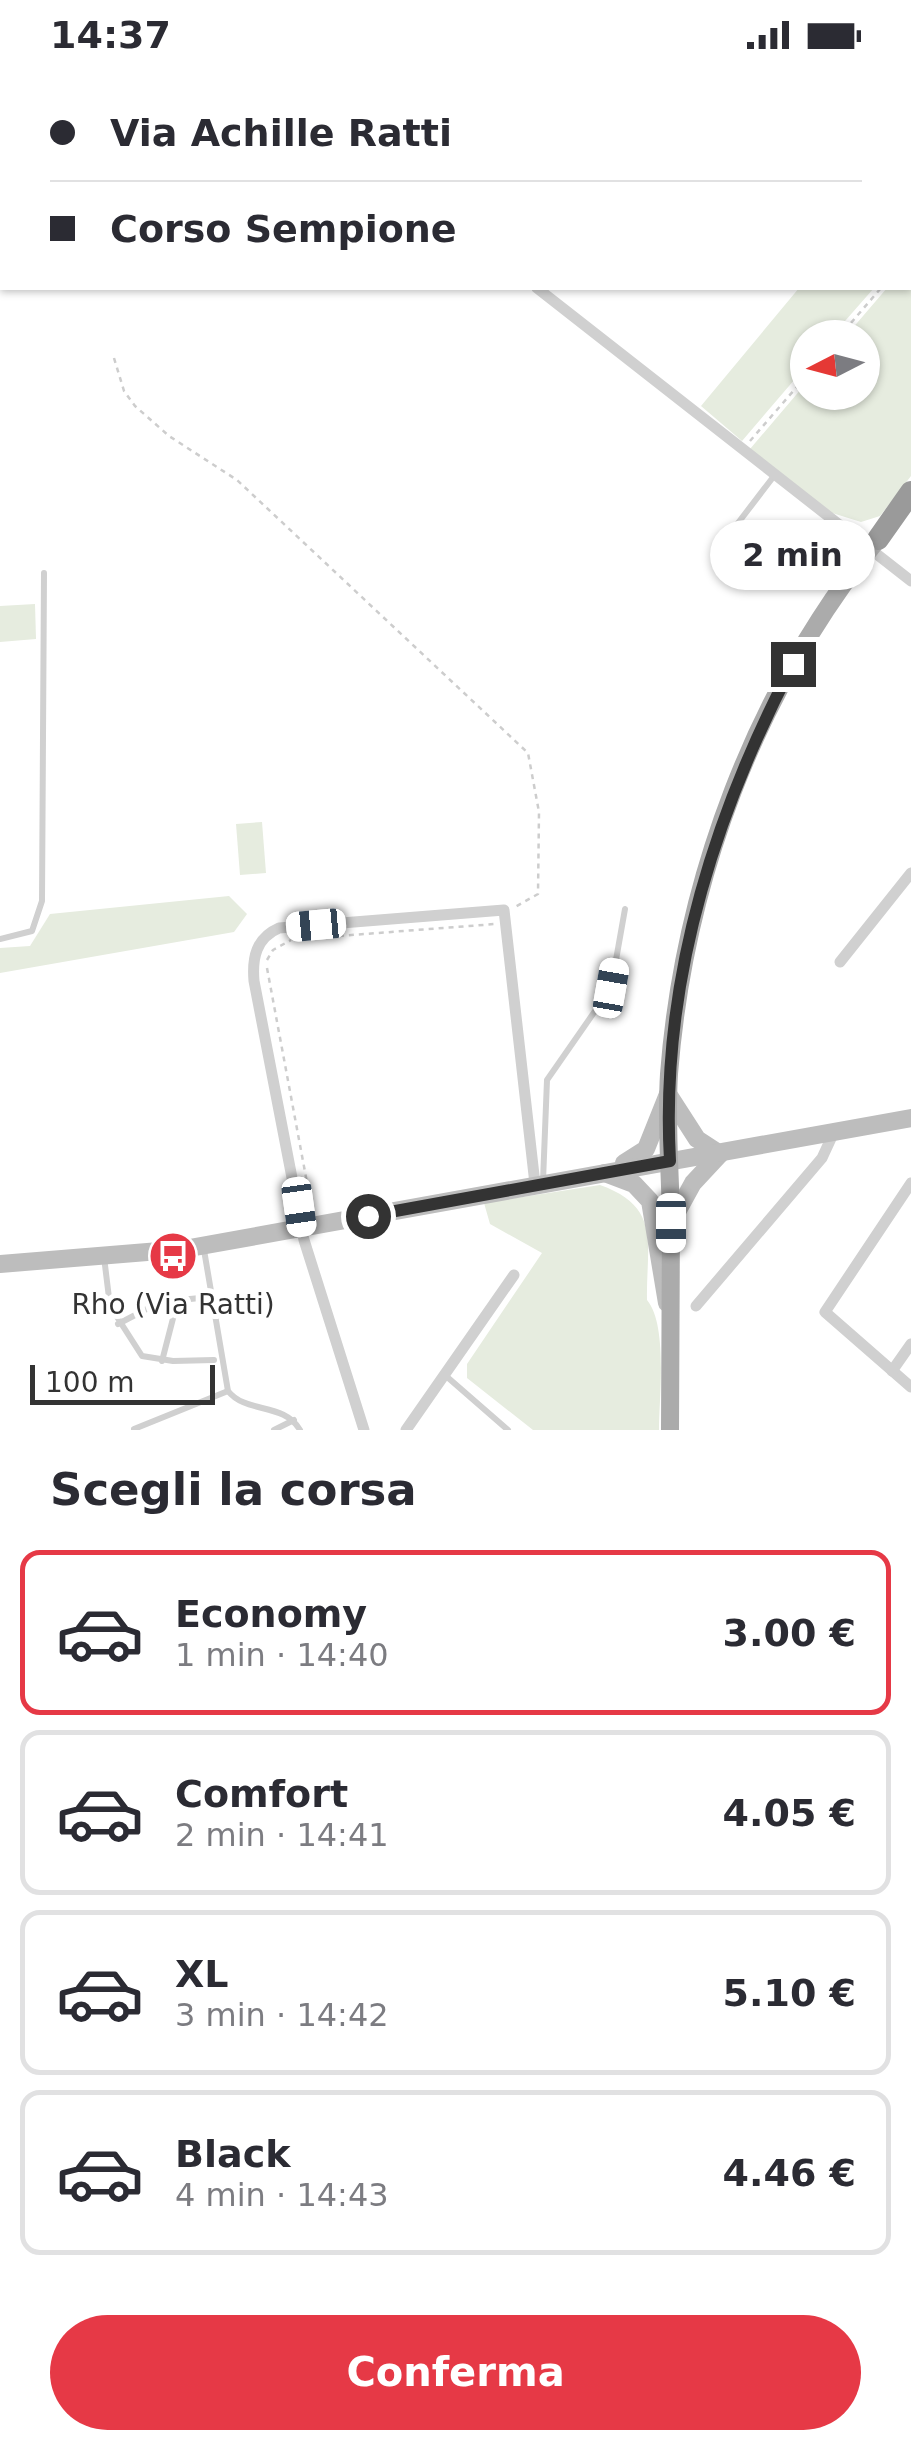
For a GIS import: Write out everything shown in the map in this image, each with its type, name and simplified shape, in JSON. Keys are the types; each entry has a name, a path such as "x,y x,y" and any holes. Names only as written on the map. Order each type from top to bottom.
{"highway":[{"path":"873,545 911,492"},
{"path":"873,545 911,514"}],"main road":[{"path":"670,1430 668,1094 682,978 716,835 754,741 797,657 873,545"}],"street":[{"path":"540,290 774,476 873,545 911,581"},
{"path":"840,962 911,873"},
{"path":"364,1430 302,1228 254,981 254,955 262,940 279,928 504,916 539,1183"},
{"path":"668,1094 697,1139 720,1154"},
{"path":"600,1171 635,1158 646,1148 668,1094"},
{"path":"0,1264 203,1246 600,1171 720,1154 911,1118"},
{"path":"696,1306 822,1158 834,1132"},
{"path":"671,1223 693,1184 720,1154"},
{"path":"600,1171 634,1184 650,1200 657,1260 670,1311"},
{"path":"911,1183 825,1312 911,1387"},
{"path":"406,1430 514,1274"},
{"path":"892,1372 911,1344"}],"lane":[{"path":"757,563 738,537 738,524 774,476"},
{"path":"0,939 32,931 42,901 44,574"},
{"path":"539,1183 547,1080 611,988 625,908"},
{"path":"203,1246 228,1391 240,1400 294,1420 300,1430"},
{"path":"104,1257 108,1299 118,1324 142,1356 162,1361 214,1360"},
{"path":"118,1324 160,1302 210,1297"},
{"path":"162,1361 177,1303"},
{"path":"446,1376 508,1430"},
{"path":"134,1428 228,1391"},
{"path":"274,1430 294,1420"}],"path":[{"path":"853,320 879,290"},
{"path":"114,358 124,391 135,406 168,436 237,480 528,752 539,812 542,859 538,894 525,905 504,916 293,940 273,950 267,972 312,1204 307,1205"},
{"path":"742,450 790,395"}],"shaded area":[{"path":"797,290 872,290 846,320 790,320 790,385 742,441 701,406"},
{"path":"885,290 911,290 911,476 880,516 861,522 829,512 750,449 790,402 790,410 880,410 880,320 860,320"},
{"path":"35,604 36,639 0,642 0,606"},
{"path":"262,822 266,873 240,875 236,824"},
{"path":"229,896 247,914 234,932 0,973 0,948 30,946 50,914"},
{"path":"600,1185 633,1204 646,1230 647,1300 654,1311 660,1343 659,1430 533,1430 467,1378 467,1364 542,1253 490,1224 484,1203"}],"place":[{"name":"Rho (Via Ratti)","path":"173,1256"}],"route":[{"path":"368,1216 670,1161 668,1094 673,1034 700,894 716,835 740,773 793,664"}]}
